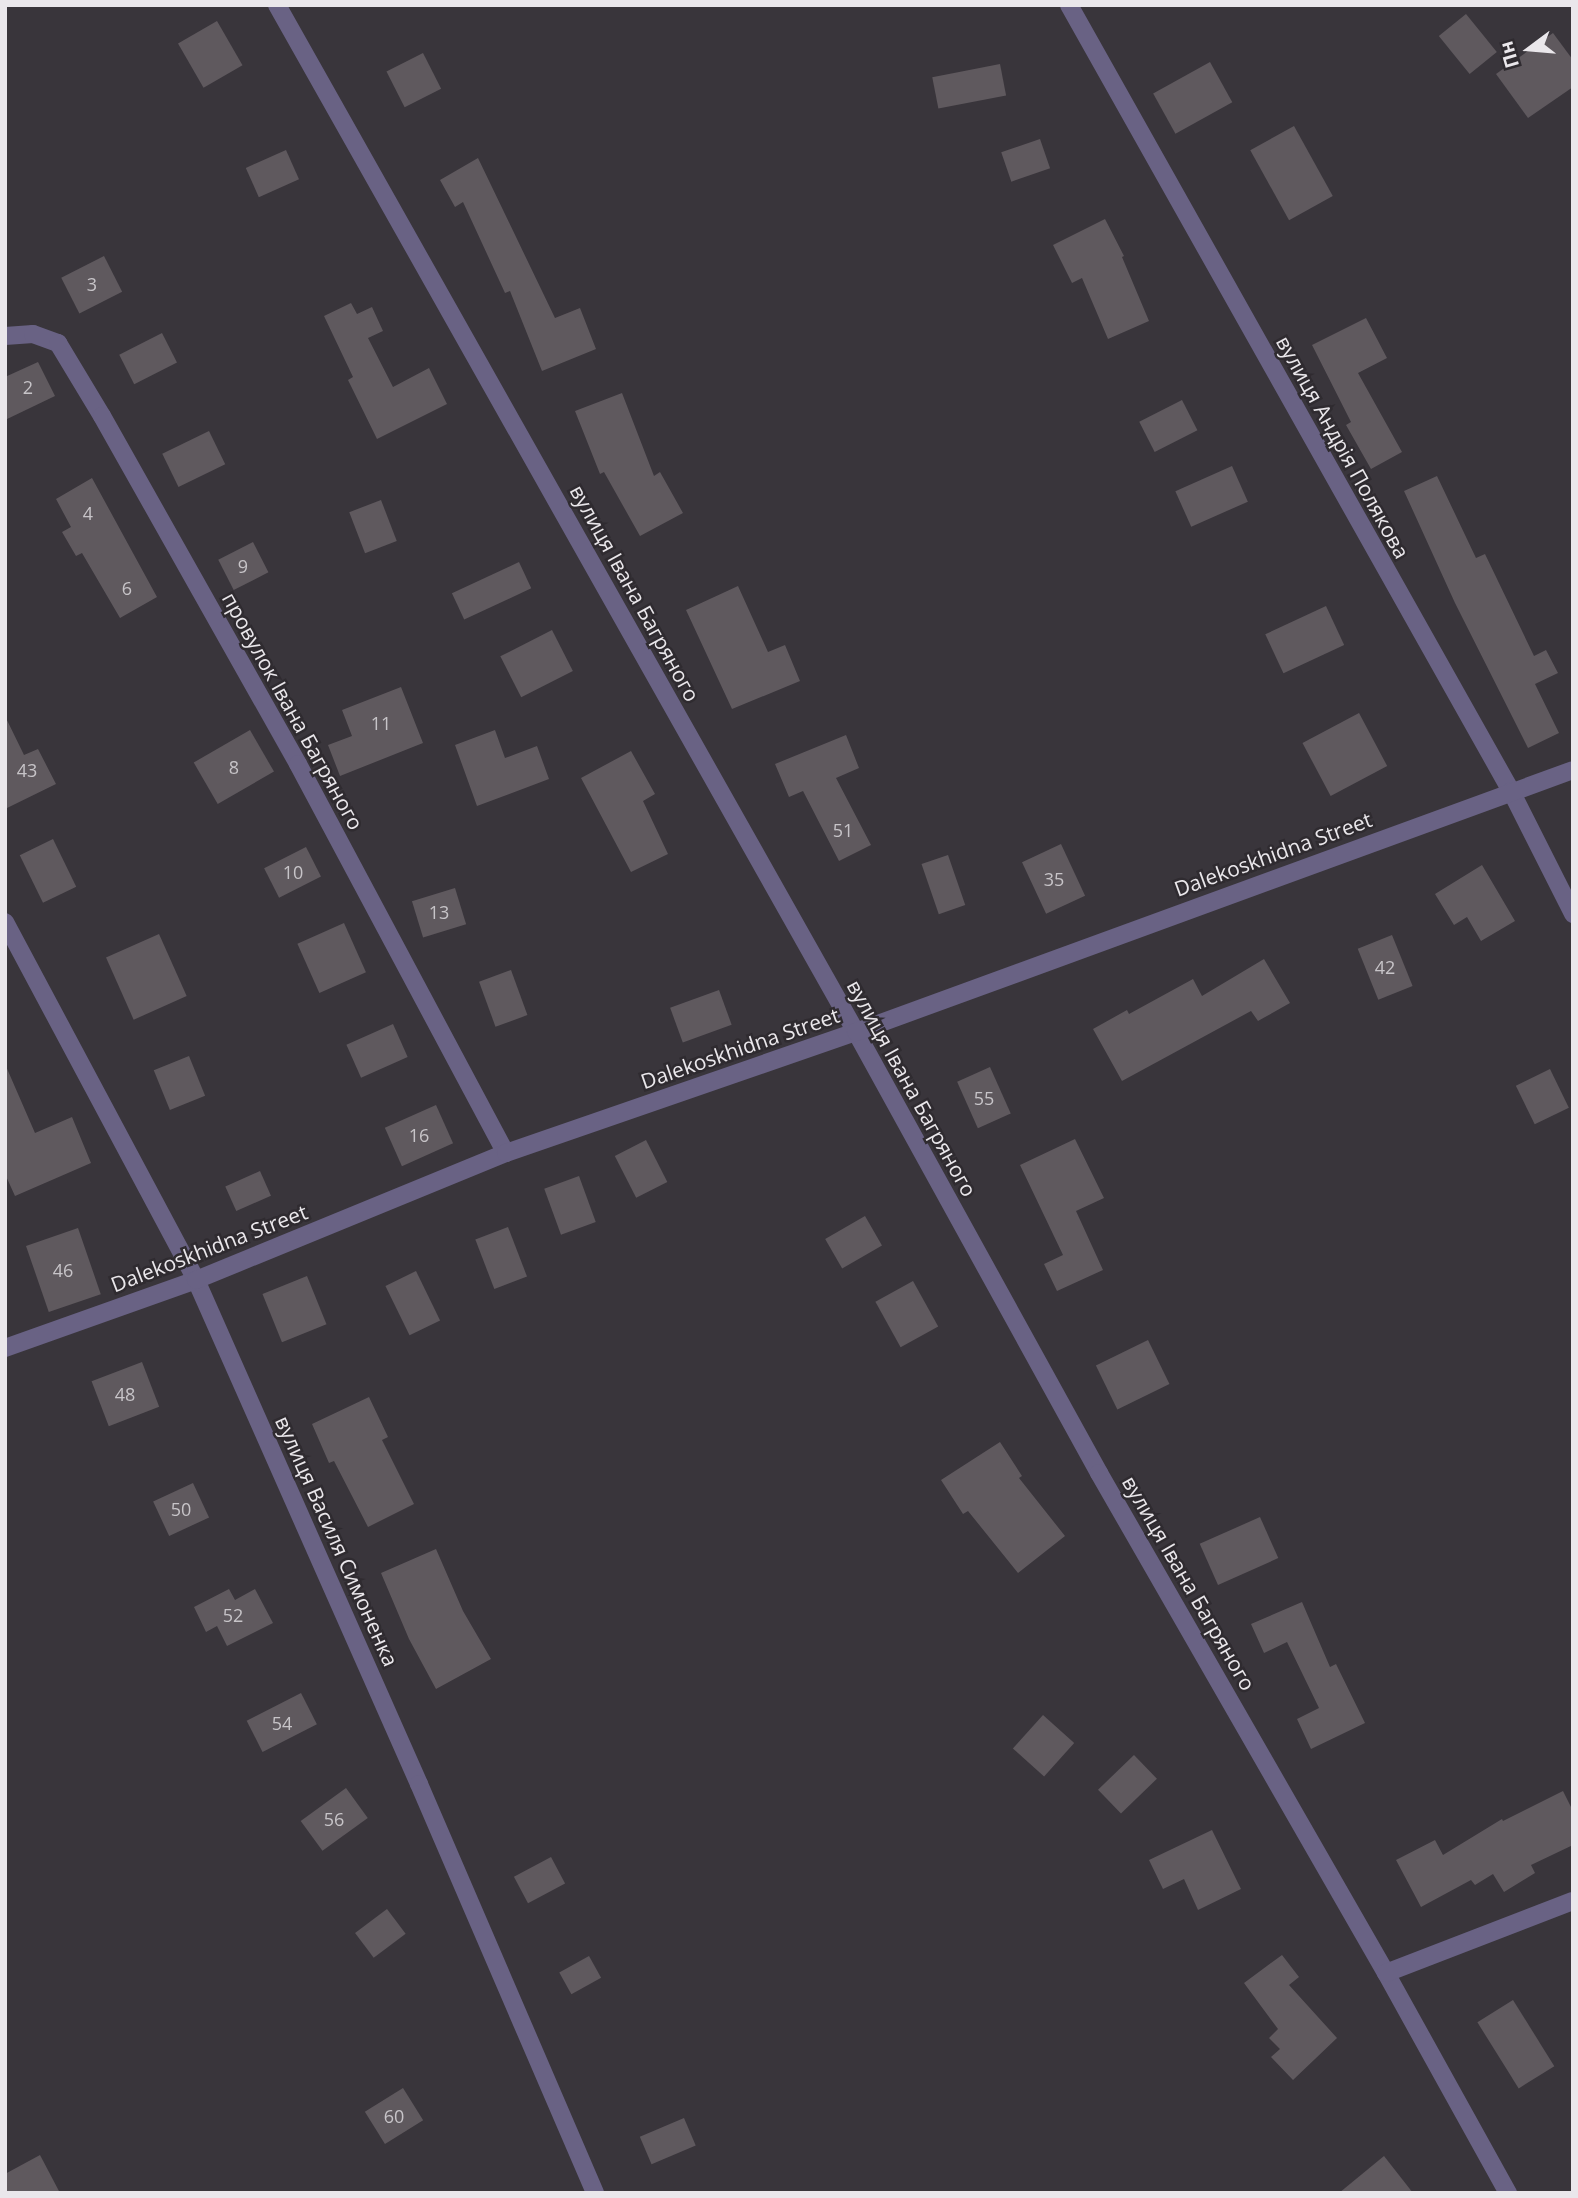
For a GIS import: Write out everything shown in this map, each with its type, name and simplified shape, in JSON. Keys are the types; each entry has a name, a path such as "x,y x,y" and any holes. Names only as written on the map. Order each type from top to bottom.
{"street":[{"name":"вулиця Івана Багряного","path":"277,5 856,1031 1099,1473 1386,1973 1508,2193"},
{"name":"вулиця Андрія Полякова","path":"1069,5 1511,791 1573,914"},
{"name":"провулок Івана Багряного","path":"5,336 33,334 58,344 298,764 506,1153"},
{"name":"Dalekoskhidna Street","path":"5,1348 196,1280 506,1153 856,1031 1511,791 1573,771"},
{"name":"вулиця Василя Симоненка","path":"5,922 196,1280 419,1784 595,2193"},
{"path":"1386,1973 1573,1900"}],"building":[{"path":"1466,14 1497,52 1470,74 1439,36"},
{"path":"217,21 242,65 204,88 178,44"},
{"path":"1553,33 1573,60 1573,87 1528,118 1496,74"},
{"path":"423,53 441,89 405,107 386,72"},
{"path":"1210,62 1232,102 1175,134 1153,94"},
{"path":"1000,64 1006,95 938,109 932,77"},
{"path":"1294,126 1333,196 1289,220 1250,150"},
{"path":"1040,139 1050,168 1011,182 1001,152"},
{"path":"286,150 299,179 259,197 246,168"},
{"path":"478,158 555,318 580,308 596,349 542,371 510,291 505,293 463,202 455,207 440,180"},
{"path":"1105,219 1124,256 1122,257 1149,321 1108,339 1082,278 1072,283 1053,245"},
{"path":"104,256 122,292 79,313 61,278"},
{"path":"351,303 357,314 372,307 383,331 368,338 393,387 429,368 447,404 377,439 348,380 353,377 324,316"},
{"path":"1366,318 1387,358 1358,373 1402,452 1371,469 1346,425 1351,422 1312,345"},
{"path":"162,333 177,362 134,384 119,355"},
{"path":"38,362 55,396 5,420 5,377"},
{"path":"622,393 654,476 660,472 683,513 640,536 604,472 600,474 575,411"},
{"path":"1182,400 1197,430 1155,452 1139,422"},
{"path":"209,431 225,464 178,487 162,454"},
{"path":"1232,466 1248,502 1191,527 1175,491"},
{"path":"1437,476 1476,558 1485,554 1534,656 1546,650 1558,673 1535,684 1559,733 1528,748 1455,603 1404,491"},
{"path":"92,478 157,597 120,618 82,553 76,556 62,532 71,527 56,499"},
{"path":"381,500 397,541 365,553 349,512"},
{"path":"253,542 268,572 234,590 218,560"},
{"path":"519,562 531,588 464,620 452,593"},
{"path":"738,586 768,652 785,645 800,681 732,709 686,610"},
{"path":"1326,606 1344,645 1283,673 1265,634"},
{"path":"552,630 573,671 521,697 500,656"},
{"path":"401,687 423,743 340,776 328,745 352,736 342,710"},
{"path":"1359,713 1387,766 1331,796 1302,743"},
{"path":"5,716 24,755 38,749 56,784 5,809"},
{"path":"250,730 274,772 218,804 194,762"},
{"path":"495,730 505,758 537,746 549,779 477,806 455,745"},
{"path":"846,735 859,768 836,778 871,845 839,861 803,791 789,797 775,764"},
{"path":"631,751 655,794 643,801 668,854 631,872 581,778"},
{"path":"53,839 76,887 43,903 20,855"},
{"path":"1061,844 1085,896 1046,914 1022,862"},
{"path":"306,847 321,876 279,898 264,868"},
{"path":"948,855 965,905 939,914 922,864"},
{"path":"1482,865 1515,921 1481,941 1467,917 1454,925 1435,894"},
{"path":"455,888 466,924 423,937 412,901"},
{"path":"344,923 366,972 319,993 297,944"},
{"path":"159,934 187,996 134,1020 106,958"},
{"path":"1392,935 1413,986 1378,1000 1358,949"},
{"path":"1264,959 1290,1003 1258,1021 1251,1011 1122,1081 1093,1029 1127,1010 1129,1014 1193,979 1202,996"},
{"path":"511,970 527,1015 495,1027 479,982"},
{"path":"719,990 732,1025 683,1043 670,1008"},
{"path":"393,1024 408,1057 361,1078 346,1045"},
{"path":"189,1056 205,1096 170,1110 154,1070"},
{"path":"5,1064 35,1133 72,1117 91,1163 15,1196 5,1174"},
{"path":"990,1067 1011,1114 978,1128 957,1082"},
{"path":"1550,1069 1569,1108 1535,1124 1516,1086"},
{"path":"436,1105 453,1143 402,1166 385,1128"},
{"path":"1075,1139 1104,1198 1076,1211 1103,1270 1057,1291 1044,1264 1063,1255 1020,1165"},
{"path":"646,1140 667,1182 636,1198 615,1156"},
{"path":"260,1171 271,1196 236,1211 225,1186"},
{"path":"579,1176 596,1222 561,1235 544,1189"},
{"path":"865,1216 882,1245 842,1268 825,1239"},
{"path":"508,1227 527,1276 494,1289 475,1240"},
{"path":"78,1228 101,1294 49,1312 26,1246"},
{"path":"416,1271 440,1320 410,1335 385,1286"},
{"path":"307,1276 326,1324 282,1342 262,1294"},
{"path":"913,1281 938,1326 901,1347 875,1302"},
{"path":"1148,1340 1169,1384 1117,1409 1096,1365"},
{"path":"142,1362 159,1407 109,1426 92,1381"},
{"path":"369,1397 388,1437 382,1440 414,1504 368,1527 334,1461 329,1463 312,1424"},
{"path":"1000,1442 1022,1476 1019,1478 1065,1536 1018,1573 968,1511 963,1514 941,1480"},
{"path":"193,1483 209,1517 169,1536 153,1502"},
{"path":"1260,1517 1278,1558 1218,1585 1200,1544"},
{"path":"436,1549 463,1611 491,1659 436,1689 409,1639 381,1573"},
{"path":"229,1589 235,1600 255,1589 273,1623 227,1646 217,1626 206,1632 194,1607"},
{"path":"1302,1602 1330,1667 1336,1664 1365,1723 1311,1749 1297,1719 1319,1708 1287,1642 1264,1653 1251,1624"},
{"path":"301,1693 317,1724 263,1752 247,1721"},
{"path":"1043,1715 1074,1743 1044,1777 1013,1748"},
{"path":"1134,1755 1157,1779 1121,1813 1098,1790"},
{"path":"346,1788 368,1818 322,1851 301,1821"},
{"path":"1563,1791 1573,1811 1573,1845 1531,1865 1535,1873 1504,1892 1493,1874 1475,1885 1471,1880 1421,1907 1396,1860 1435,1840 1443,1855 1502,1819 1503,1821"},
{"path":"1212,1830 1241,1889 1198,1910 1184,1879 1163,1889 1149,1860"},
{"path":"551,1857 565,1883 528,1903 514,1877"},
{"path":"387,1909 406,1934 374,1958 355,1933"},
{"path":"1282,1955 1299,1977 1289,1985 1337,2038 1293,2080 1271,2057 1280,2049 1269,2038 1278,2029 1244,1983"},
{"path":"589,1956 601,1978 571,1994 559,1972"},
{"path":"1513,2000 1554,2066 1519,2088 1477,2022"},
{"path":"403,2088 423,2120 385,2144 365,2112"},
{"path":"684,2118 696,2146 652,2164 640,2137"},
{"path":"40,2155 60,2193 5,2193 5,2174"},
{"path":"1384,2156 1413,2193 1339,2193"}]}
